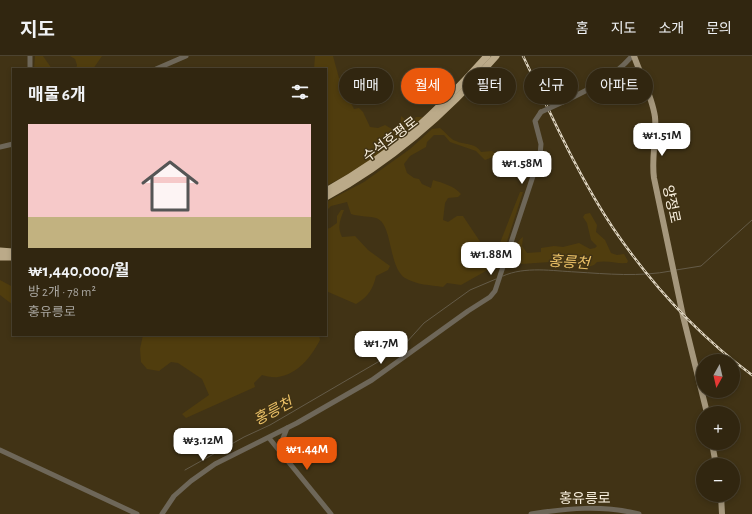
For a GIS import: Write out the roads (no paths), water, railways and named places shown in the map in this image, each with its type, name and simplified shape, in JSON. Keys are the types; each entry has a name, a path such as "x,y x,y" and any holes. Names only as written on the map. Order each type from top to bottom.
{"highway":[{"name":"수석호평로","path":"327,190 350,178 390,151 450,98 487,56"},
{"name":"수석호평로","path":"327,196 356,180 412,140 461,95 496,56"},
{"path":"0,251 12,252"},
{"path":"0,257 12,257"}],"main road":[{"name":"양정로","path":"633,56 653,105 656,140 652,166 676,282 705,406"},
{"path":"721,502 722,514"}],"street":[{"path":"30,56 30,68"},
{"path":"158,68 186,56"},
{"path":"162,514 174,496 190,481 215,464 269,438 372,380 468,311 490,297 495,291 540,155 541,144 535,121 541,112 605,80 626,64 633,56"},
{"path":"0,147 12,144"},
{"path":"282,454 282,441 287,428"},
{"path":"269,438 331,514"},
{"path":"0,450 137,514"},
{"name":"홍유릉로","path":"531,514 568,508 600,508 639,514"}],"waterway":[{"name":"홍릉천","path":"676,270 701,266 752,220"},
{"name":"홍릉천","path":"503,276 530,270 600,274 647,274 671,271"},
{"name":"홍릉천","path":"185,470 244,437 270,425 383,359 405,344 424,323 470,290 496,279"}],"railway":[{"path":"523,56 576,165 600,207 628,249 676,308 713,343 752,375"}]}
